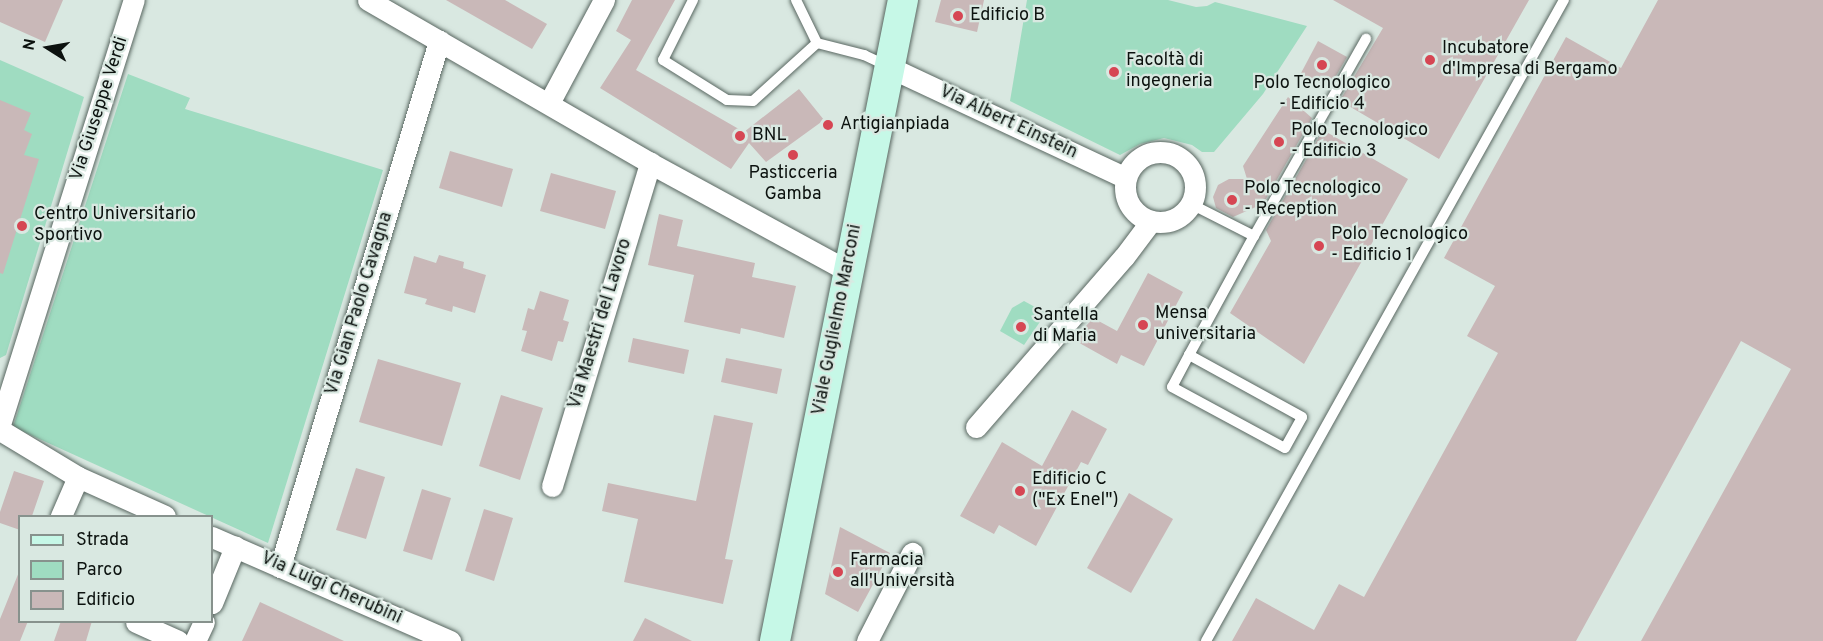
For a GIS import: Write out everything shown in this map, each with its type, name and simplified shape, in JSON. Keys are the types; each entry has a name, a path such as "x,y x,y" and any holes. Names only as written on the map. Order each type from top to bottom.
{"street":[{"name":"Via Giuseppe Verdi","path":"0,424 134,0"},
{"path":"368,0 400,8 439,41 650,163 848,271"},
{"path":"549,104 604,0"},
{"name":"Viale Guglielmo Marconi","path":"775,641 868,164 891,68 903,0"},
{"name":"Via Gian Paolo Cavagna","path":"280,567 439,41"},
{"name":"Via Albert Einstein","path":"891,68 1126,178"},
{"path":"1157,152 1168,153 1187,164 1192,173 1195,184 1191,204 1173,219 1151,221 1133,209 1127,200 1126,178 1137,160 1157,152"},
{"name":"Via Maestri del Lavoro","path":"552,486 650,163"},
{"path":"976,427 1124,257 1151,221"},
{"path":"0,430 78,477 163,515"},
{"path":"61,515 78,477"},
{"name":"Via Luigi Cherubini","path":"213,537 450,641"},
{"path":"213,601 235,547"},
{"path":"867,641 912,554"},
{"path":"140,623 178,641"},
{"path":"195,641 203,623"}],"lane":[{"path":"693,0 663,60 727,100 753,102 818,43"},
{"path":"796,0 818,43 864,55 891,68"},
{"path":"1206,641 1564,0"},
{"path":"1189,355 1302,417 1285,448 1172,387 1189,355 1254,236 1366,39"},
{"path":"1191,204 1254,236"}],"green space":[{"name":"Facoltà di ingegneria","path":"1027,0 1168,0 1196,7 1207,6 1215,2 1307,26 1263,94 1214,152 1202,152 1192,145 1164,138 1140,144 1120,155 1010,101"},
{"name":"Centro Universitario Sportivo","path":"0,60 84,97 6,355 0,358"},
{"path":"128,74 190,98 185,109 383,170 268,543 213,518 213,515 206,515 13,427"},
{"path":"1024,301 1046,313 1024,345 1000,331 1012,308"}],"building":[{"path":"0,0 63,0 45,42 0,22"},
{"path":"446,0 505,0 547,24 532,49"},
{"path":"632,0 675,0 636,70 744,132 799,89 824,120 766,162 749,143 731,169 600,88 631,40 616,31"},
{"name":"Edificio B","path":"941,0 984,0 977,32 935,22"},
{"name":"Incubatore d'Impresa di Bergamo","path":"1333,0 1529,0 1439,159 1342,102 1345,98 1342,97 1383,28"},
{"path":"1658,0 1823,0 1823,641 1641,641 1791,369 1741,341 1576,641 1232,641 1256,598 1314,630 1339,584 1364,597 1498,353 1467,336 1495,286 1444,258 1566,37 1621,68"},
{"name":"Polo Tecnologico - Edificio 4","path":"1318,41 1347,57 1328,90 1300,75"},
{"name":"Polo Tecnologico - Edificio 3","path":"1288,97 1312,118 1259,211 1258,206 1233,217 1216,208 1213,197 1218,185 1229,179 1247,179 1243,166"},
{"path":"0,100 31,113 24,130 32,134 24,155 39,159 3,274 0,273"},
{"name":"Polo Tecnologico - Edificio 1","path":"1323,130 1408,179 1304,364 1230,313 1271,241 1266,230"},
{"path":"450,151 513,169 502,207 439,188"},
{"path":"551,173 616,191 605,229 540,211"},
{"path":"659,214 683,220 677,246 755,263 752,277 796,286 784,338 741,328 740,334 684,322 694,275 648,265"},
{"path":"439,255 464,262 463,268 486,275 475,313 453,306 452,312 425,304 427,299 404,293 414,256 436,263"},
{"name":"Mensa universitaria","path":"1148,273 1183,292 1144,366 1121,355 1117,364 1074,340 1093,318 1117,331"},
{"path":"540,291 569,300 563,320 569,322 563,342 558,341 552,361 521,351 527,331 522,330 528,308 534,310"},
{"path":"633,338 689,350 684,374 628,362"},
{"path":"726,358 782,369 777,394 721,382"},
{"path":"378,359 461,383 442,446 359,422"},
{"path":"501,395 543,408 520,480 479,466"},
{"name":"Edificio C (\"Ex Enel\")","path":"1072,410 1107,429 1088,465 1081,462 1036,546 999,525 994,534 960,516 1002,442 1042,466"},
{"path":"714,415 753,423 725,559 733,560 723,604 624,582 638,519 602,511 608,483 696,501"},
{"path":"356,468 385,477 366,539 336,530"},
{"path":"14,471 44,481 32,515 18,515 18,529 0,523 0,512"},
{"path":"422,489 451,498 432,560 403,551"},
{"path":"1129,493 1173,519 1131,593 1087,568"},
{"path":"484,509 513,518 494,581 465,571"},
{"path":"840,527 890,553 858,612 825,594"},
{"path":"18,574 18,623 27,623 20,641 0,641 0,619"},
{"path":"260,602 344,641 242,641"},
{"path":"645,618 692,641 633,641"},
{"path":"60,623 91,623 86,641 54,641"}],"place":[{"name":"Edificio B","path":"958,16"},
{"name":"Incubatore d'Impresa di Bergamo","path":"1430,60"},
{"name":"Polo Tecnologico - Edificio 4","path":"1322,65"},
{"name":"Facoltà di ingegneria","path":"1114,72"},
{"name":"Artigianpiada","path":"828,125"},
{"name":"BNL","path":"740,136"},
{"name":"Polo Tecnologico - Edificio 3","path":"1279,142"},
{"name":"Pasticceria Gamba","path":"793,155"},
{"name":"Polo Tecnologico - Reception","path":"1232,200"},
{"name":"Centro Universitario Sportivo","path":"22,226"},
{"name":"Polo Tecnologico - Edificio 1","path":"1319,246"},
{"name":"Mensa universitaria","path":"1143,325"},
{"name":"Santella di Maria","path":"1021,327"},
{"name":"Edificio C (\"Ex Enel\")","path":"1020,491"},
{"name":"Farmacia all'Università","path":"838,572"}]}
